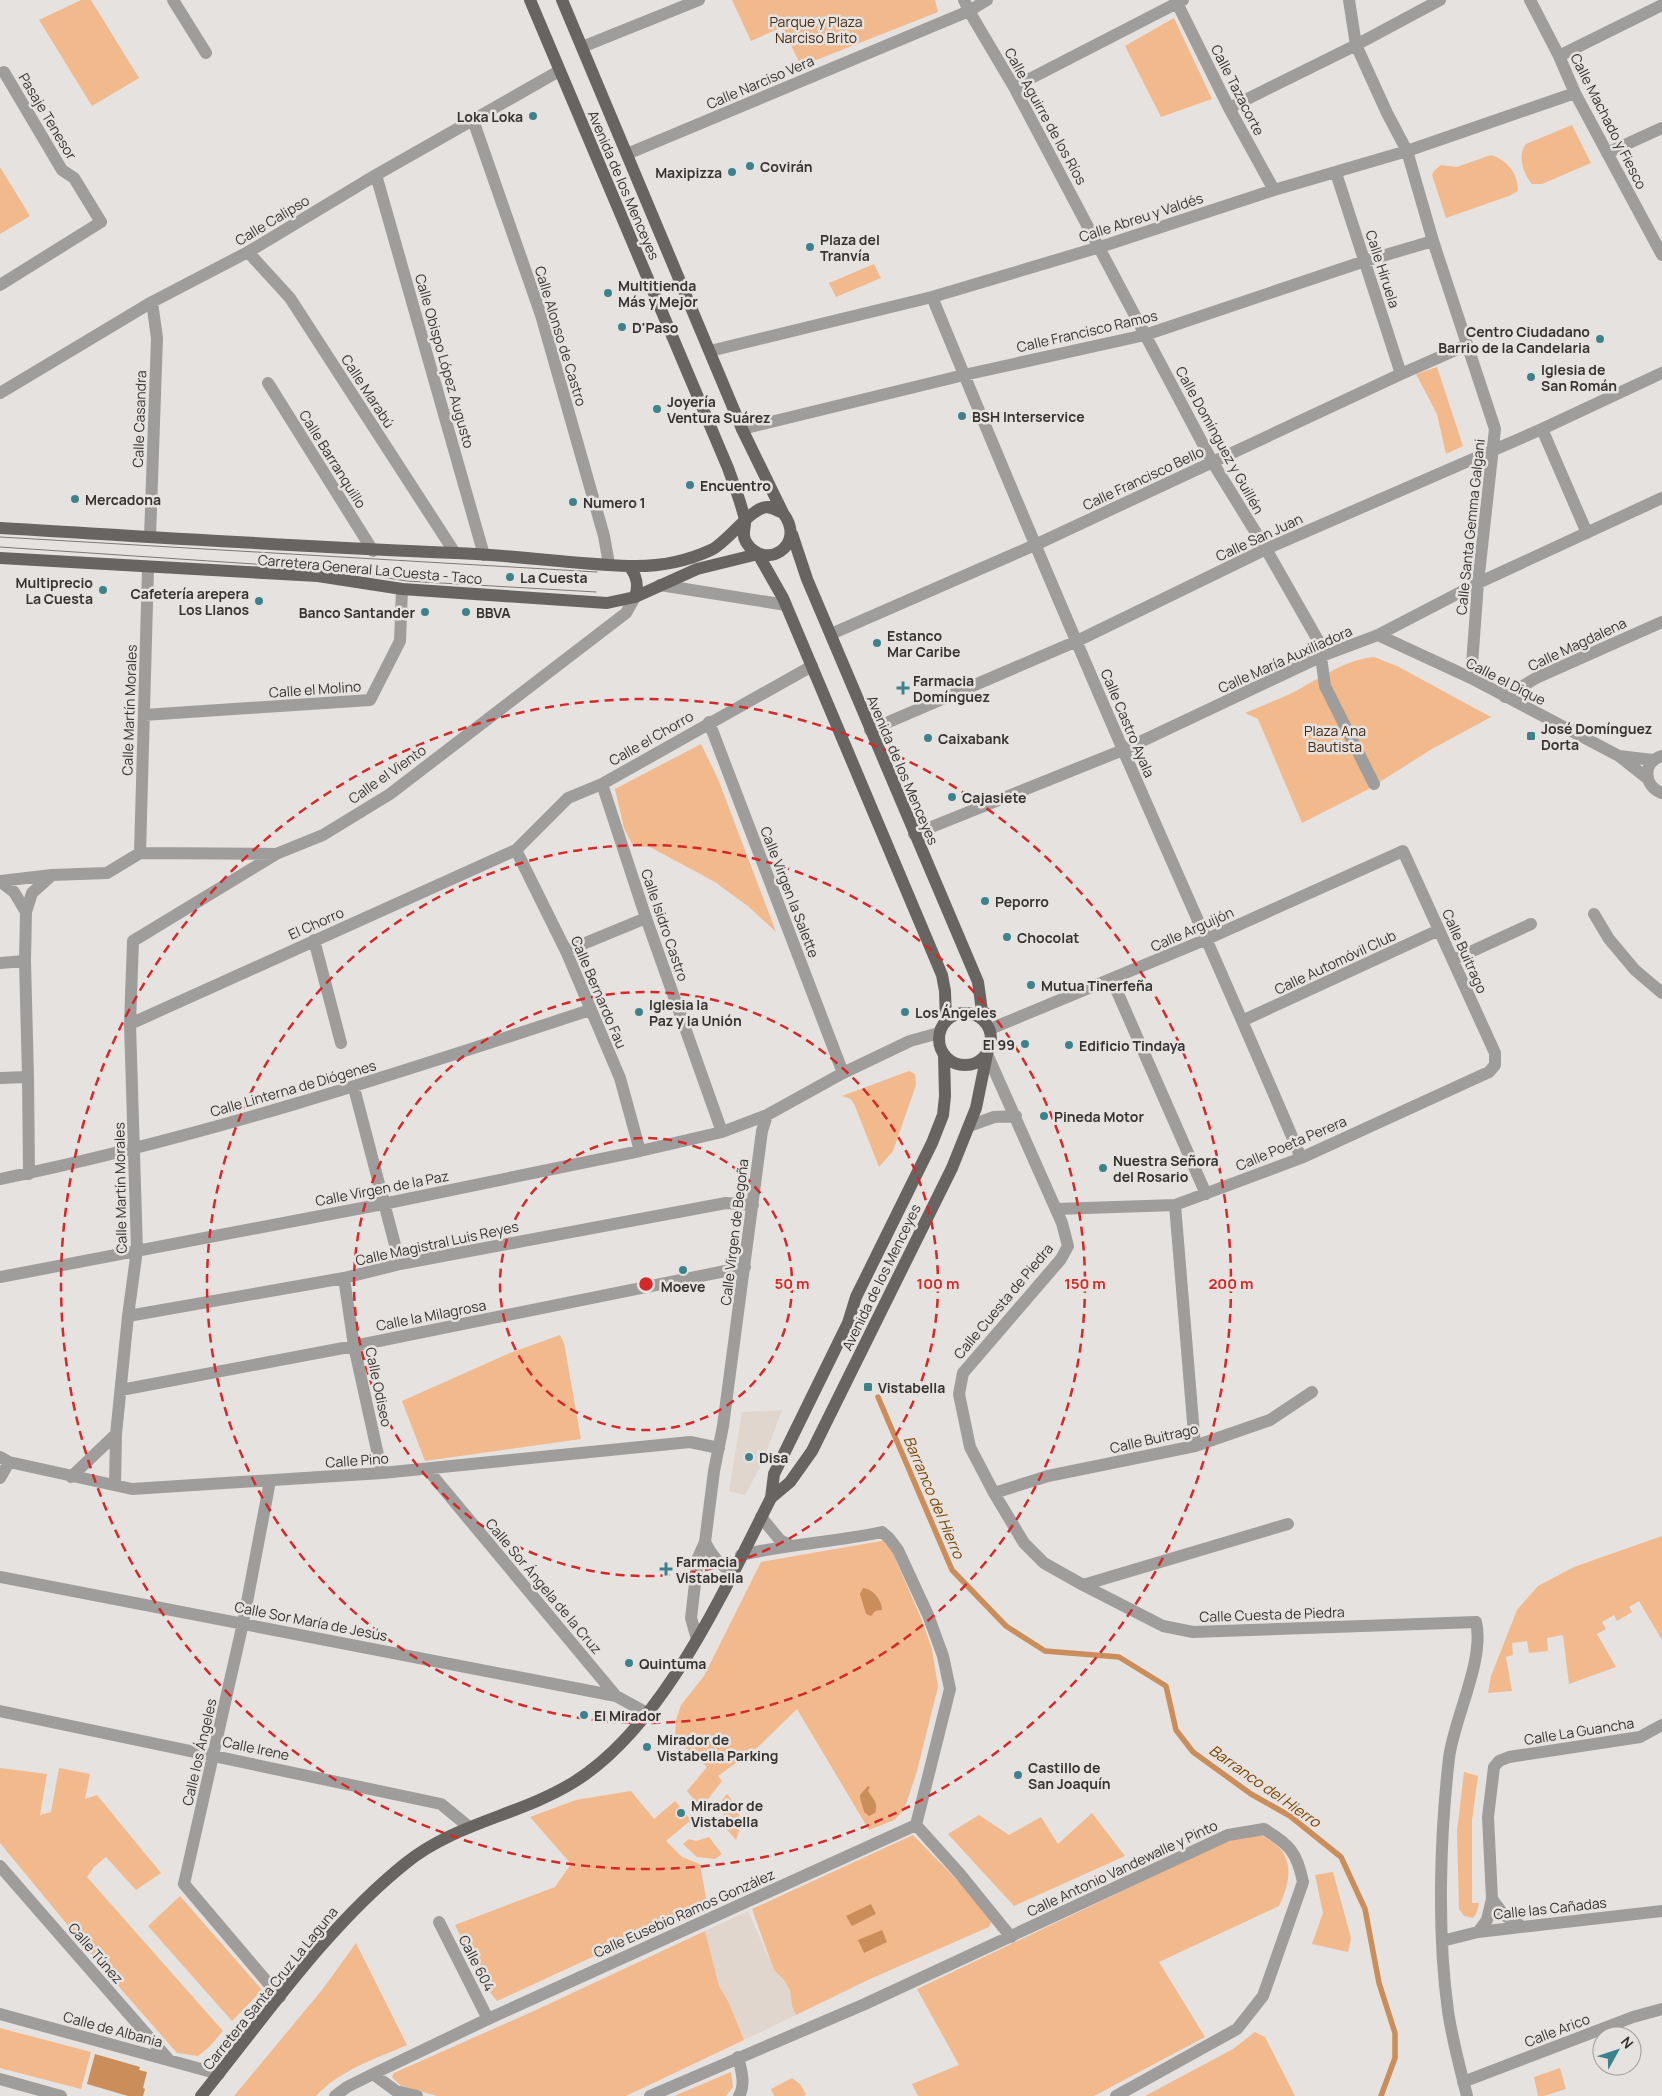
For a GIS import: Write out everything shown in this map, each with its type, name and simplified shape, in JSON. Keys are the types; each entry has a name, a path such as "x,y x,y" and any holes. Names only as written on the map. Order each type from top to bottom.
{"main road":[{"name":"Avenida de los Menceyes","path":"530,0 728,468 745,522"},
{"name":"Avenida de los Menceyes","path":"562,0 742,429 783,513"},
{"path":"758,554 773,555 781,552 787,546 792,534 790,522 783,513 769,507 754,511 745,522 744,538 746,544 758,554 786,605 942,975 945,991 946,1021"},
{"name":"Carretera General La Cuesta - Taco","path":"0,528 373,551 455,553 629,566 666,565 714,549 745,522"},
{"name":"Avenida de los Menceyes","path":"792,534 807,579 978,982 986,1024"},
{"name":"Carretera General La Cuesta - Taco","path":"0,558 148,568 318,576 402,589 607,602 635,598 697,569 758,554"},
{"path":"629,566 635,573 638,586 635,598"},
{"path":"969,1012 986,1024 993,1042 987,1054 979,1062 967,1065 954,1063 944,1055 939,1044 939,1033 946,1021 956,1013 969,1012"},
{"name":"Avenida de los Menceyes","path":"771,1498 790,1482 812,1451 952,1168 976,1108 987,1054"},
{"name":"Avenida de los Menceyes","path":"656,1700 675,1675 697,1639 771,1498 774,1474 848,1323 856,1297 932,1143 943,1115 945,1096 944,1055"},
{"name":"Carretera Santa Cruz La Laguna","path":"201,2096 340,1924 387,1878 408,1861 445,1838 523,1807 573,1782 598,1766 626,1739 656,1700"}],"street":[{"path":"173,0 206,53"},
{"path":"582,47 699,0"},
{"name":"Calle Narciso Vera","path":"627,154 966,5 987,0"},
{"name":"Calle Santa Gemma Galgani","path":"1349,0 1356,45 1387,113 1407,151 1433,241 1495,429 1478,583 1471,678"},
{"path":"1230,108 1356,45 1440,0"},
{"name":"Calle Machado y Fiesco","path":"1530,0 1559,56 1575,93 1662,254"},
{"path":"1014,87 1180,2"},
{"name":"Calle Tazacorte","path":"1180,2 1230,108 1274,190"},
{"name":"Calle Aguirre de los Ríos","path":"966,5 1014,87 1100,247"},
{"path":"1559,56 1662,5"},
{"name":"Calle Calipso","path":"0,393 152,302 248,252 376,175 559,71"},
{"name":"Pasaje Tenesor","path":"0,285 101,222 74,178 62,170 4,72"},
{"name":"Calle Abreu y Valdés","path":"710,351 932,298 1100,247 1274,190 1407,151 1575,93"},
{"name":"Calle Alonso de Castro","path":"473,120 541,315 604,536 609,564"},
{"path":"1607,153 1662,128"},
{"name":"Calle Hiruela","path":"1336,173 1401,374"},
{"name":"Calle Obispo López Augusto","path":"376,175 484,555"},
{"name":"Calle Francisco Ramos","path":"742,429 964,375 1144,335 1365,261 1433,241"},
{"name":"Calle Domínguez y Guillén","path":"1100,247 1144,335 1213,463 1266,549 1318,642 1322,656 1325,686 1374,784"},
{"name":"Calle Marabú","path":"248,252 290,298 455,553"},
{"name":"Calle Castro Ayala","path":"932,298 1035,545 1123,750 1244,1020 1301,1158"},
{"name":"Calle Casandra","path":"150,537 157,338 152,302"},
{"name":"Calle Francisco Bello","path":"831,634 1035,545 1467,345"},
{"name":"Calle San Juan","path":"870,730 1077,641 1266,549 1542,428 1662,373"},
{"name":"Calle Barranquillo","path":"268,384 373,551"},
{"path":"1542,428 1587,532"},
{"name":"Calle María Auxiliadora","path":"914,834 1123,750 1322,656 1378,635 1478,583 1662,498"},
{"name":"Calle Martín Morales","path":"140,853 148,568"},
{"path":"660,585 786,605"},
{"name":"Calle el Molino","path":"144,715 370,700 400,642 402,589"},
{"name":"Calle el Viento","path":"133,941 276,854 324,835 390,794 626,613 635,598"},
{"name":"Calle Magdalena","path":"1505,697 1536,678 1662,622"},
{"name":"Calle el Dique","path":"1378,635 1471,678 1618,756 1647,778 1654,789 1661,794"},
{"name":"Calle el Chorro","path":"516,850 568,798 602,784 709,722 812,666"},
{"name":"Calle Virgen la Salette","path":"709,722 843,1073"},
{"name":"Calle el Dique","path":"1618,756 1658,758"},
{"path":"1647,778 1649,765 1658,758"},
{"name":"Calle Isidro Castro","path":"602,784 646,918 722,1132"},
{"name":"El Chorro","path":"130,1024 516,850"},
{"name":"Calle Bernardo Fau","path":"516,850 566,951 620,1078 640,1151"},
{"name":"Calle Arguijón","path":"986,1024 1112,980 1403,851"},
{"name":"Calle Buitrago","path":"1403,851 1495,1053 1495,1065"},
{"path":"0,881 52,875 107,873 140,853 276,854"},
{"path":"28,1174 26,912 32,893 52,875"},
{"path":"0,881 14,892 26,912"},
{"path":"1594,914 1609,939 1634,970 1662,993"},
{"path":"566,951 646,918"},
{"path":"1453,960 1532,924"},
{"name":"Calle Automóvil Club","path":"1244,1020 1439,930"},
{"path":"314,940 341,1043"},
{"name":"Calle Martín Morales","path":"115,1485 116,1434 137,1250 130,1024 133,941"},
{"path":"0,963 25,961"},
{"path":"1112,980 1206,1194"},
{"name":"Calle Linterna de Diógenes","path":"0,1179 135,1148 354,1088 590,1010"},
{"path":"767,1115 843,1073 910,1041 939,1033"},
{"name":"Calle Cuesta de Piedra","path":"987,1054 1056,1209 1068,1246 1061,1259 963,1373 958,1394 970,1446 994,1493 1024,1543 1044,1563 1163,1626 1193,1632 1476,1622 1479,1642 1449,1756 1442,1841 1442,1940"},
{"name":"Calle Poeta Perera","path":"1056,1209 1175,1205 1301,1158 1489,1072 1495,1065"},
{"path":"0,1078 28,1077"},
{"path":"354,1088 400,1264"},
{"name":"Calle Virgen de la Paz","path":"0,1277 383,1204 640,1151 722,1132 767,1115"},
{"name":"Calle Virgen de Begoña","path":"697,1639 691,1618 698,1558 704,1542 719,1448 762,1131 767,1115"},
{"path":"969,1126 994,1117 1016,1116"},
{"name":"Calle Magistral Luis Reyes","path":"128,1316 344,1278 400,1264 726,1203 753,1205"},
{"path":"1175,1205 1195,1446"},
{"name":"Calle la Milagrosa","path":"122,1390 354,1346 745,1267"},
{"name":"Calle Odiseo","path":"344,1278 354,1346 382,1473"},
{"name":"Calle Buitrago","path":"994,1493 1048,1476 1195,1446 1270,1420 1312,1392"},
{"path":"71,1477 116,1434"},
{"name":"Calle Pino","path":"4,1460 71,1477 132,1489 382,1473 690,1442 719,1448"},
{"path":"0,1478 4,1460"},
{"name":"Calle Sor Ángela de la Cruz","path":"427,1469 616,1696 647,1713"},
{"name":"Calle los Ángeles","path":"270,1480 243,1623 184,1884 280,1997"},
{"path":"761,1517 780,1540 790,1545"},
{"path":"1083,1585 1288,1524"},
{"path":"741,1555 790,1545 850,1539 882,1532 898,1550 928,1615 943,1656 950,1690 916,1825 960,1874 1011,1937"},
{"path":"704,1542 720,1565 732,1572"},
{"name":"Calle Sor María de Jesús","path":"0,1577 616,1696"},
{"name":"Calle Irene","path":"0,1711 214,1754 441,1804 469,1827"},
{"name":"Calle La Guancha","path":"1492,1899 1488,1816 1494,1767 1498,1761 1509,1757 1640,1737 1662,1725"},
{"name":"Calle Eusebio Ramos González","path":"335,2096 347,2087 372,2074 488,2018 916,1825"},
{"name":"Calle Antonio Vandewalle y Pinto","path":"650,2096 865,2004 1228,1835 1264,1829 1284,1841 1299,1863 1303,1882 1263,1996 1236,2029 1116,2096"},
{"name":"Calle Túnez","path":"0,1866 169,2060"},
{"path":"1492,1899 1504,1915 1521,1926"},
{"path":"1478,1932 1487,1920 1492,1899"},
{"name":"Calle las Cañadas","path":"1442,1940 1478,1932 1521,1926 1662,1911"},
{"name":"Calle 604","path":"439,1922 488,2018"},
{"path":"1442,1940 1448,2011 1467,2096"},
{"name":"Calle Arico","path":"1463,2082 1633,2017 1662,2009"},
{"name":"Calle de Albania","path":"0,2014 219,2074"},
{"path":"738,2057 742,2076 742,2091 739,2096"},
{"path":"372,2074 396,2091 417,2096"},
{"path":"0,2079 61,2096"}],"shaded area":[{"name":"Disa","path":"782,1410 762,1464 745,1495 729,1491 742,1412"},
{"path":"863,1588 873,1593 879,1599 882,1606 882,1610 875,1611 871,1616 866,1614 860,1594"},
{"path":"868,1786 870,1787 868,1791 876,1806 875,1813 869,1816 864,1812 860,1799 860,1795"},
{"path":"871,1904 876,1914 852,1926 846,1916"},
{"path":"748,1911 774,1970 784,1980 790,1990 792,2006 796,2015 744,2040 729,2003 719,1986 705,1931"},
{"path":"882,1930 887,1942 864,1953 858,1940"},
{"path":"95,2054 140,2067 139,2070 147,2072 143,2096 128,2096 87,2084"}],"green space":[{"path":"81,0 91,0 139,78 92,106 39,20"},
{"name":"Parque y Plaza Narciso Brito","path":"732,0 935,0 938,12 801,66 782,27 751,41"},
{"path":"1174,18 1212,99 1161,117 1125,46"},
{"path":"1572,125 1591,163 1542,184 1532,184 1522,164 1523,148 1526,144"},
{"path":"1491,155 1502,160 1514,173 1518,191 1509,196 1446,218 1432,175 1434,171 1441,165 1457,167"},
{"path":"0,167 30,216 0,234"},
{"path":"874,264 881,278 836,297 829,283"},
{"path":"1437,367 1463,446 1446,454 1437,414 1416,374"},
{"name":"Plaza Ana Bautista","path":"1374,657 1397,666 1491,717 1432,749 1367,790 1302,823 1258,719 1245,713 1288,695 1351,662"},
{"path":"701,744 718,779 776,932 749,907 715,882 650,847 633,846 624,828 615,789"},
{"path":"909,1071 915,1074 916,1085 893,1151 879,1167 855,1106 851,1099 842,1096"},
{"path":"560,1335 564,1343 581,1439 425,1461 402,1401 510,1353"},
{"path":"1662,1536 1662,1640 1639,1601 1629,1607 1632,1612 1617,1621 1614,1615 1602,1622 1606,1629 1597,1634 1616,1667 1569,1684 1563,1635 1547,1638 1548,1651 1529,1653 1527,1641 1512,1643 1513,1655 1506,1657 1512,1691 1488,1693 1491,1676 1517,1610 1538,1586 1574,1567"},
{"path":"887,1540 921,1618 932,1649 938,1687 917,1771 904,1810 894,1820 869,1830 797,1709 759,1746 718,1776 722,1781 701,1808 687,1791 707,1767 675,1738 676,1720 681,1705 704,1676 761,1562"},
{"path":"0,1768 47,1774 40,1815 51,1812 59,1768 90,1774 85,1799 97,1795 161,1873 136,1890 106,1857 94,1867 87,1877 223,2031 198,2056 177,2053 113,1980 0,1843"},
{"path":"1464,1772 1478,1776 1472,1820 1472,1903 1479,1903 1473,1918 1464,1916 1459,1909 1457,1831"},
{"path":"631,1791 654,1819 675,1801 691,1820 666,1841 682,1857 700,1864 707,1904 497,2001 487,1989 455,1925 555,1887 571,1864 530,1817 576,1800"},
{"path":"727,1794 735,1805 739,1816 740,1822 736,1840 721,1823 724,1817 722,1800"},
{"path":"1092,1813 1125,1856 1014,1906 948,1834 979,1815 1009,1835 1041,1817 1058,1844"},
{"path":"1257,1834 1278,1847 1288,1864 1287,1884 1279,1906 1159,1962 1205,2037 1094,2096 918,2096 912,2084 959,2065 917,1989 1227,1841"},
{"path":"913,1835 993,1917 989,1927 870,1979 796,2015 792,2006 790,1990 784,1980 774,1970 752,1909"},
{"path":"709,1837 722,1854 715,1859 697,1857 683,1844 689,1839 696,1841"},
{"path":"1333,1872 1351,1938 1348,1952 1312,1944 1323,1913 1315,1875"},
{"path":"180,1896 262,1990 232,2021 148,1926"},
{"path":"705,1931 719,1986 729,2003 744,2040 626,2096 437,2096 401,2086 392,2077 394,2073 536,2010"},
{"path":"356,1943 407,2045 370,2060 347,2072 325,2087 316,2096 234,2096 322,1990"},
{"path":"0,2028 91,2052 81,2089 0,2068"},
{"path":"1255,2032 1265,2037 1295,2096 1145,2096 1233,2049"},
{"path":"1560,2068 1566,2089 1538,2096 1534,2077"},
{"path":"731,2072 733,2087 726,2096 674,2096"},
{"path":"792,2078 800,2084 806,2094 804,2096 774,2096 771,2089"}],"waterway":[{"name":"Barranco del Hierro","path":"878,1397 952,1570 1006,1626 1045,1651 1119,1657 1166,1686 1176,1730 1193,1752 1251,1794 1290,1816 1341,1857 1365,1909 1379,1983 1395,2033 1395,2058 1381,2096"}],"tram line":[{"path":"0,537 597,572"},
{"path":"0,547 329,569 407,581 596,592"}],"place":[{"name":"Loka Loka","path":"533,116"},
{"name":"Covirán","path":"750,166"},
{"name":"Maxipizza","path":"732,172"},
{"name":"Plaza del Tranvía","path":"810,247"},
{"name":"Multitienda Más y Mejor","path":"608,293"},
{"name":"D'Paso","path":"622,327"},
{"name":"Centro Ciudadano Barrio de la Candelaria","path":"1600,339"},
{"name":"Iglesia de San Román","path":"1531,377"},
{"name":"Joyería Ventura Suárez","path":"657,409"},
{"name":"BSH Interservice","path":"962,416"},
{"name":"Encuentro","path":"690,485"},
{"name":"Mercadona","path":"75,499"},
{"name":"Numero 1","path":"573,502"},
{"name":"La Cuesta","path":"510,577"},
{"name":"Multiprecio La Cuesta","path":"103,590"},
{"name":"Cafetería arepera Los Llanos","path":"259,601"},
{"name":"Banco Santander","path":"425,612"},
{"name":"BBVA","path":"466,612"},
{"name":"Estanco Mar Caribe","path":"877,643"},
{"name":"Farmacia Domínguez","path":"903,688"},
{"name":"José Domínguez Dorta","path":"1531,736"},
{"name":"Caixabank","path":"928,738"},
{"name":"Cajasiete","path":"952,797"},
{"name":"Peporro","path":"985,901"},
{"name":"Chocolat","path":"1007,937"},
{"name":"Mutua Tinerfeña","path":"1031,985"},
{"name":"Iglesia la Paz y la Unión","path":"639,1012"},
{"name":"Los Ángeles","path":"905,1012"},
{"name":"El 99","path":"1025,1044"},
{"name":"Edificio Tindaya","path":"1069,1045"},
{"name":"Pineda Motor","path":"1044,1116"},
{"name":"Nuestra Señora del Rosario","path":"1103,1168"},
{"name":"Moeve","path":"683,1270"},
{"name":"Vistabella","path":"868,1387"},
{"name":"Disa","path":"749,1457"},
{"name":"Farmacia Vistabella","path":"666,1569"},
{"name":"Quintuma","path":"629,1663"},
{"name":"El Mirador","path":"584,1715"},
{"name":"Mirador de Vistabella Parking","path":"647,1747"},
{"name":"Castillo de San Joaquín","path":"1018,1775"},
{"name":"Mirador de Vistabella","path":"681,1813"}]}
